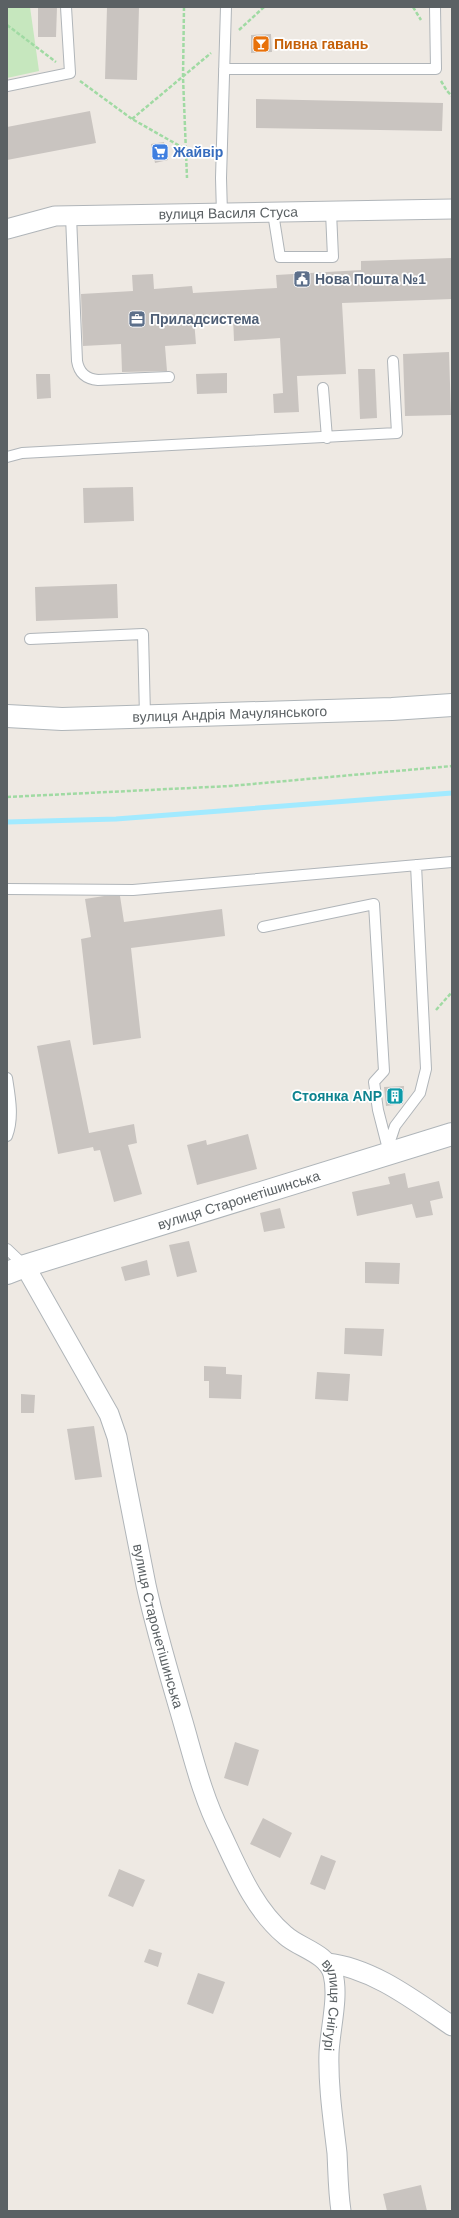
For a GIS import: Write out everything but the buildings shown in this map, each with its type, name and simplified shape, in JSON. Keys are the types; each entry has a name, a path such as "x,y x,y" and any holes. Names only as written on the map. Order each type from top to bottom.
{"street":[{"name":"вулиця Василя Стуса","path":"7,229 55,216 452,210"},
{"name":"вулиця Андрія Мачулянського","path":"7,716 62,719 392,709 452,705"},
{"name":"вулиця Старонетішинська","path":"327,1963 310,1950 286,1937 265,1916 238,1868 218,1828 200,1780 149,1594 113,1426 109,1414 57,1319 16,1270 452,1134"},
{"name":"вулиця Снігурі","path":"327,1963 343,1965 378,1980 452,2026"},
{"name":"вулиця Снігурі","path":"327,1963 333,1974 334,2005 330,2029 329,2076 337,2156 338,2191 341,2211"}],"lane":[{"path":"7,86 70,73 66,7"},
{"path":"222,214 226,7"},
{"path":"224,68 436,70 435,7"},
{"path":"273,213 280,257 333,257 331,212"},
{"path":"70,216 77,361 80,371 88,378 98,380 169,377"},
{"path":"7,457 22,453 397,434 394,362"},
{"path":"323,388 327,438"},
{"path":"30,639 143,634 145,716"},
{"path":"7,889 133,890 452,862"},
{"path":"389,1153 390,1135 420,1093 426,1069 416,865"},
{"path":"263,927 374,904 384,1071 374,1082 378,1110 389,1153"},
{"path":"7,1078 11,1108 7,1136"},
{"path":"7,1248 16,1270"}],"path":[{"path":"184,7 183,77 186,178"},
{"path":"132,119 225,42 264,7"},
{"path":"7,25 132,119 185,149"},
{"path":"436,70 447,91 452,96"},
{"path":"7,798 230,786 452,766"}],"green space":[{"path":"7,7 30,7 39,71 7,78"}],"waterway":[{"path":"7,822 116,819 452,793"}],"place":[{"name":"Пивна гавань","path":"261,44"},
{"name":"Жайвір","path":"160,152"},
{"name":"Нова Пошта №1","path":"302,279"},
{"name":"Приладсистема","path":"137,319"},
{"name":"Стоянка ANP","path":"395,1096"}]}
